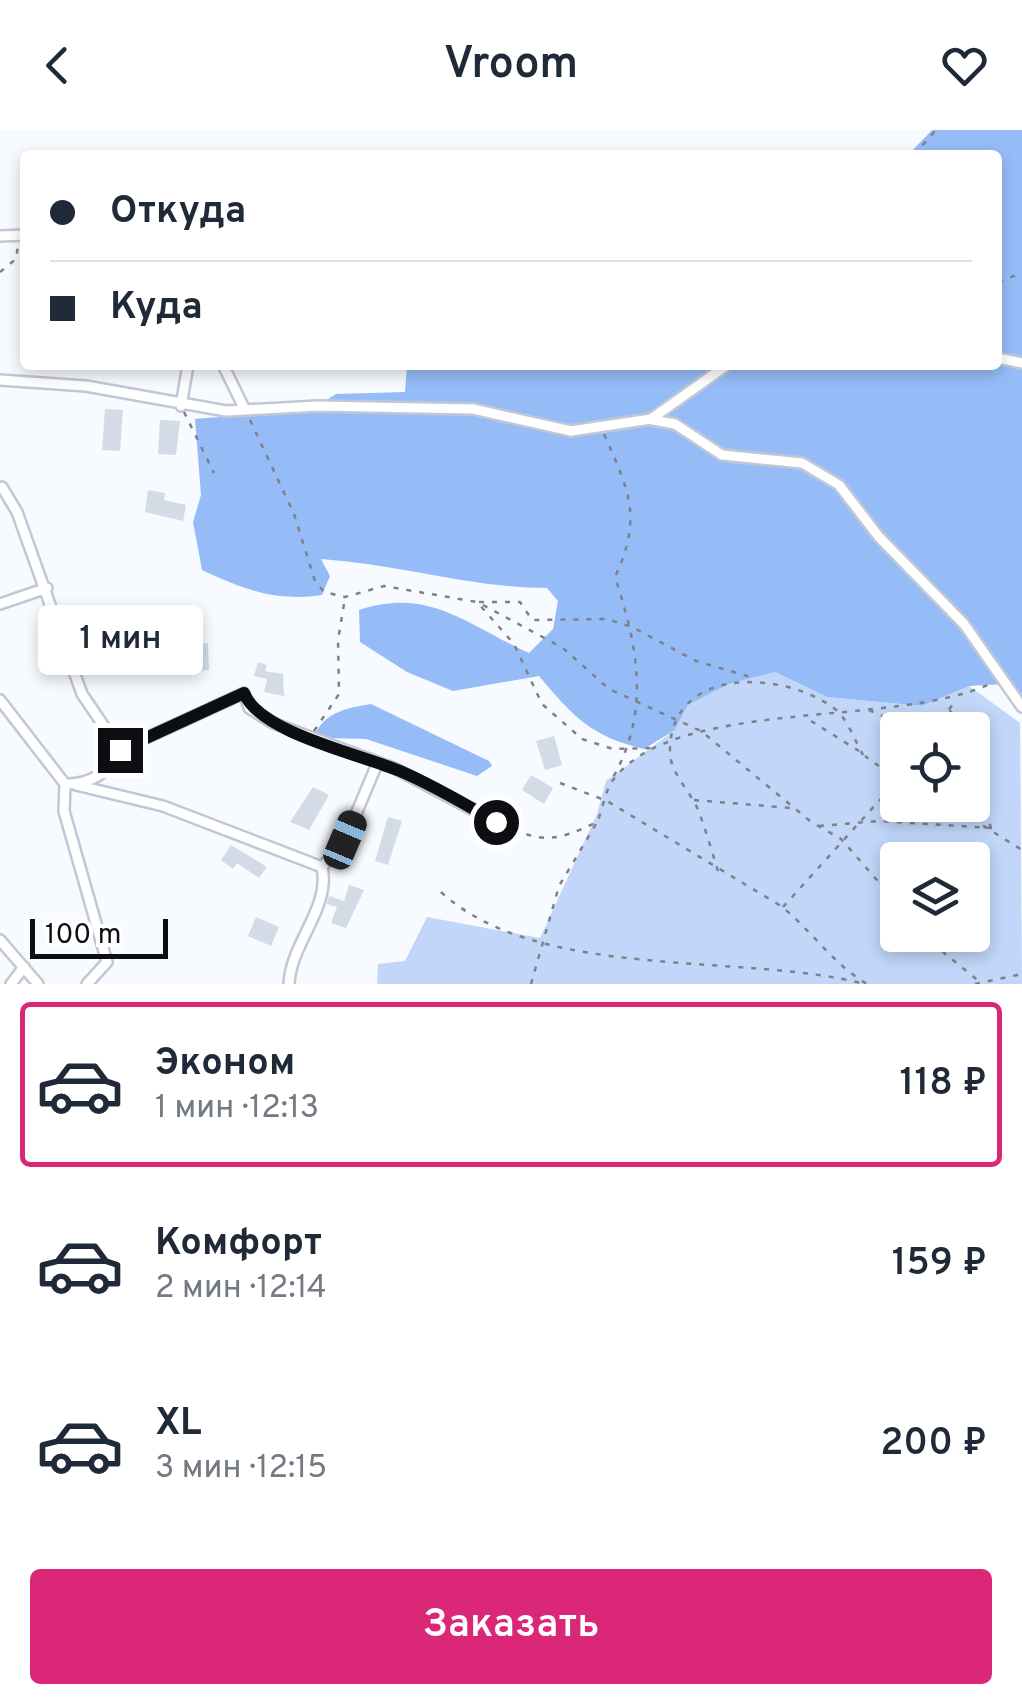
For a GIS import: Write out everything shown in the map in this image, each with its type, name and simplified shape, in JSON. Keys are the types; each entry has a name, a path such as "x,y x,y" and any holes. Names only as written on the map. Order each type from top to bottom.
{"street":[{"path":"182,406 187,370"},
{"path":"226,370 246,410"},
{"path":"0,380 86,386 182,406 246,410 433,406 473,409 542,428 600,429 651,419 677,405 721,370"},
{"path":"651,419 675,424 704,447 722,455 770,458 822,472 839,485 878,537 964,624 1022,707"},
{"path":"2,487 17,512 82,694 120,750"},
{"path":"0,604 46,588"},
{"path":"70,784 109,768 120,750 244,693 250,708 273,724 396,769 496,822"},
{"path":"0,700 70,784 163,806 322,866"},
{"path":"290,984 295,953 320,900 322,866 345,840 377,764"},
{"path":"70,784 64,811 108,962 87,984"},
{"path":"0,940 38,984"},
{"path":"10,984 24,967"}],"path":[{"path":"918,150 936,130"},
{"path":"0,272 16,259 20,245"},
{"path":"182,406 214,473"},
{"path":"246,410 294,514 315,581 324,592 345,597 384,586 477,602 520,602 532,620 573,616 632,627 696,662 794,688 839,711 863,755"},
{"path":"531,984 559,886 597,822 607,801 610,782 630,748 637,701 632,627 615,577 627,551 633,508 600,429"},
{"path":"310,736 339,694 338,640 345,597"},
{"path":"477,602 563,648 597,680 701,731 796,809 841,839 880,883"},
{"path":"477,602 514,644 542,704 582,739 613,748 656,748"},
{"path":"610,782 656,748 701,731 806,719 839,711 921,706 958,698 1003,678"},
{"path":"718,871 693,800 674,768 670,742 691,700 757,679"},
{"path":"947,712 958,698"},
{"path":"950,708 951,712"},
{"path":"867,710 880,716"},
{"path":"806,719 826,727 880,767"},
{"path":"560,782 607,801 782,908 807,927 845,972 866,984"},
{"path":"693,800 760,802 796,809"},
{"path":"782,908 880,800"},
{"path":"496,822 551,840 597,822"},
{"path":"819,826 906,822 992,828"},
{"path":"981,822 1022,850"},
{"path":"989,822 992,828"},
{"path":"442,892 473,918 542,942 656,961 826,974 866,984"},
{"path":"941,952 977,983 1022,974"}],"shaded area":[{"path":"932,130 1022,130 1022,710 1005,684 969,686 922,706 827,697 775,672 729,684 688,705 675,730 644,749 610,738 584,723 539,676 453,691 407,672 360,642 359,610 407,603 448,612 529,653 553,629 558,601 547,588 490,584 321,559 330,576 322,595 290,597 246,588 202,570 193,522 201,495 195,419 312,409 336,394 405,392 407,370 1002,370 1002,150 913,150"},
{"path":"775,672 827,697 922,706 969,686 1020,723 1022,984 377,984 378,964 405,961 427,917 540,938 597,814 606,781 675,730 688,705 729,684"},
{"path":"371,704 489,761 492,766 477,776 366,739 329,738 316,732 333,715"}],"building":[{"path":"105,409 123,410 120,451 102,450"},
{"path":"160,420 180,421 176,455 158,454"},
{"path":"148,490 165,493 164,500 186,505 183,521 145,512"},
{"path":"208,643 209,670 180,672 179,644"},
{"path":"258,662 267,665 265,671 283,674 284,696 264,692 267,679 254,676"},
{"path":"554,736 562,765 545,770 536,741"},
{"path":"531,775 553,788 544,804 522,790"},
{"path":"313,787 329,795 309,830 290,822"},
{"path":"388,817 402,821 388,865 375,861"},
{"path":"231,845 267,867 259,878 237,863 233,869 221,860"},
{"path":"349,885 364,890 346,928 331,923 337,907 327,904 329,896 344,901"},
{"path":"256,917 279,927 271,946 248,936"}],"route":[{"path":"120,750 244,693 250,708 273,724 396,769 496,822"}]}
